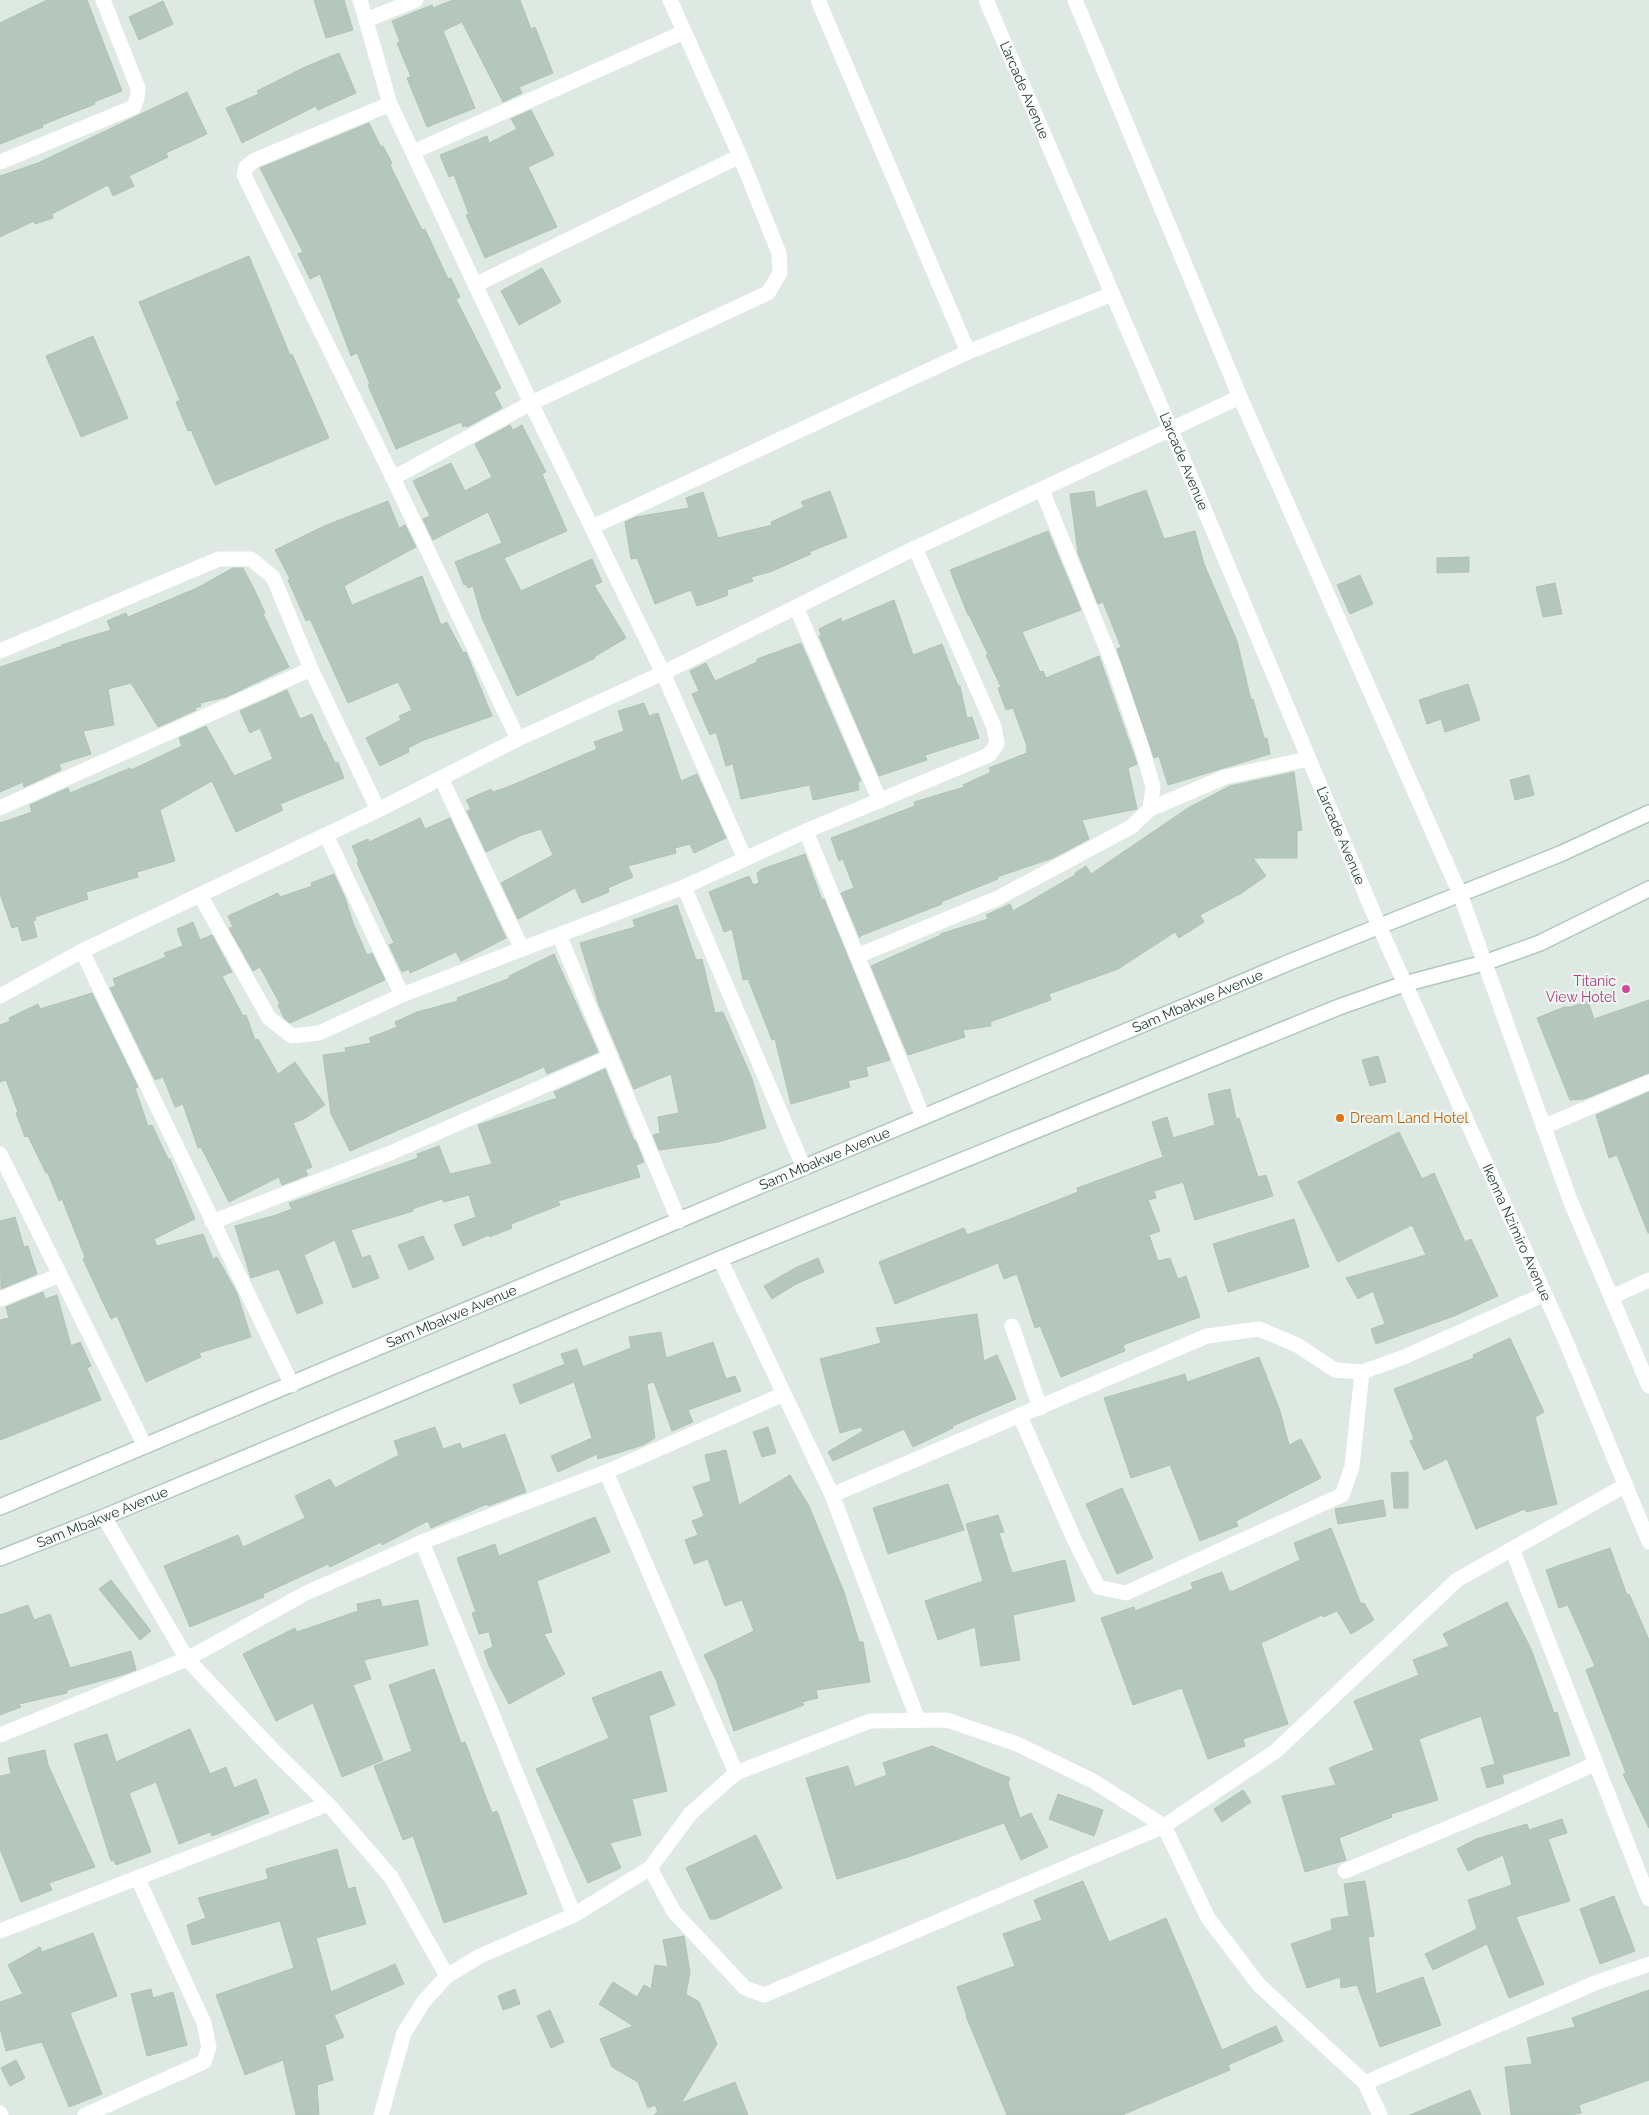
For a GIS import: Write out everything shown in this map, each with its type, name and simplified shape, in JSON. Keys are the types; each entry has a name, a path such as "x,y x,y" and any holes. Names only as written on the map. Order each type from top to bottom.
{"street":[{"path":"0,162 134,106 138,88 103,0"},
{"path":"360,0 390,104 530,403 663,673 745,859"},
{"path":"366,20 416,0"},
{"path":"818,0 968,352"},
{"name":"L’arcade Avenue","path":"986,0 1379,926"},
{"path":"1075,0 1240,397 1460,894 1570,1200 1649,1386"},
{"path":"394,478 530,403 768,293 780,273 780,252 740,156 684,32 676,2"},
{"path":"413,152 684,32"},
{"path":"390,104 255,160 246,167 244,175 394,478 518,740"},
{"path":"475,285 740,156"},
{"path":"592,527 968,352 1112,294"},
{"path":"0,996 82,951 378,810 518,740 663,673 915,548 1240,397"},
{"path":"1042,490 1114,667 1141,745 1153,787 1150,809"},
{"path":"200,895 268,1018 292,1036 319,1033 402,995 684,887 806,831 989,755 997,744 994,727 915,548"},
{"path":"0,651 219,558 251,560 273,577 311,669 378,810"},
{"path":"796,607 880,801"},
{"path":"0,808 311,669"},
{"path":"857,956 998,898 1131,827 1150,809 1225,777 1308,759"},
{"path":"441,778 522,949"},
{"name":"Sam Mbakwe Avenue","path":"0,1506 1290,962 1560,854 1649,813"},
{"path":"806,831 923,1117"},
{"path":"326,835 402,995"},
{"path":"684,887 804,1168"},
{"name":"Sam Mbakwe Avenue","path":"0,1558 104,1517 720,1259 1339,1007 1404,984 1484,963 1540,943 1649,889"},
{"name":"Ikenna Nzimiro Avenue","path":"1379,926 1545,1294 1649,1542"},
{"path":"559,935 679,1221"},
{"path":"82,951 292,1384"},
{"path":"212,1222 388,1154 610,1057"},
{"path":"1543,1127 1649,1082"},
{"path":"0,1154 145,1446"},
{"path":"720,1259 832,1495 918,1720"},
{"path":"0,1299 60,1275"},
{"path":"1611,1297 1649,1280"},
{"path":"832,1495 1207,1336 1258,1328 1297,1345 1335,1370 1362,1372 1404,1357 1545,1294"},
{"path":"1012,1326 1040,1408"},
{"path":"1020,1416 1075,1541 1098,1587 1126,1593 1342,1495 1352,1467 1362,1372"},
{"path":"0,1735 187,1659 306,1594 422,1542 606,1472 784,1394"},
{"path":"606,1472 736,1773"},
{"path":"650,1868 674,1912 745,1988 764,1995 1164,1826 1276,1751 1457,1580 1626,1485"},
{"path":"104,1517 187,1659 272,1749 328,1804 391,1877 447,1976"},
{"path":"422,1542 574,1915"},
{"path":"1512,1549 1649,1899"},
{"path":"381,2115 404,2033 424,2001 447,1976 480,1956 574,1915 650,1868 691,1813 736,1773 870,1721 918,1720 947,1720 1017,1744 1093,1780 1164,1826 1208,1918 1258,1985 1365,2083 1380,2115"},
{"path":"1344,1871 1496,1808 1595,1764"},
{"path":"0,1930 138,1879 328,1804"},
{"path":"85,2115 204,2062 209,2047 204,2022 138,1879"},
{"path":"1365,2083 1595,1983 1649,1964"}],"building":[{"path":"47,0 87,0 122,91 42,125 43,127 0,144 0,23"},
{"path":"314,0 344,0 353,30 326,38"},
{"path":"453,0 520,0 531,29 535,27 553,73 519,87 522,93 503,102 462,22 443,31 475,108 427,127 407,78 411,77 397,43 400,42 392,21 432,5 433,8"},
{"path":"163,1 173,24 139,40 129,17"},
{"path":"339,53 356,93 318,110 316,106 242,143 226,108 259,94 257,91 305,67"},
{"path":"187,92 207,134 166,153 168,157 129,176 134,186 113,196 108,185 52,214 53,218 35,224 34,221 0,237 0,176 38,163"},
{"path":"531,110 554,155 528,167 557,227 485,258 466,215 469,214 454,175 449,177 440,155 487,136 489,143 517,129 511,119"},
{"path":"369,123 381,147 383,146 392,163 390,165 422,230 425,229 448,279 451,278 460,297 456,299 501,388 494,392 502,408 467,427 466,425 463,427 461,422 396,449 368,385 370,384 357,353 351,356 320,274 310,279 298,254 303,252 260,168"},
{"path":"249,256 290,355 292,354 329,438 215,485 191,430 188,431 176,402 180,400 139,302"},
{"path":"542,268 561,302 519,325 501,291"},
{"path":"93,336 128,418 81,437 46,356"},
{"path":"510,425 513,430 522,425 546,472 542,474 567,531 504,558 521,591 592,559 602,582 594,585 626,638 595,658 517,696 482,618 473,586 468,588 466,584 464,585 455,562 502,543 488,512 433,540 423,519 430,516 413,481 451,463 465,491 492,477 475,444"},
{"path":"1146,490 1164,539 1195,531 1204,564 1237,641 1251,700 1253,699 1264,738 1267,738 1270,754 1168,785 1159,756 1154,758 1117,649 1121,647 1103,602 1098,604 1078,553 1070,494 1094,491 1096,508"},
{"path":"830,491 847,537 809,552 811,554 770,572 751,577 753,581 727,590 728,595 715,600 697,606 691,590 655,604 637,558 631,559 625,522 636,517 689,508 686,498 703,492 718,538 772,525 771,522 804,507 801,502"},
{"path":"388,501 399,528 405,525 416,547 344,586 352,605 422,576 441,625 447,622 463,653 466,652 492,716 424,740 408,748 409,752 380,766 366,738 401,720 399,716 412,710 398,682 348,703 310,619 306,621 288,580 290,579 275,550 324,526"},
{"path":"1048,531 1081,610 1022,632 1040,672 1043,671 1046,678 1099,656 1137,764 1128,768 1137,809 1082,820 1089,839 1053,858 997,877 998,879 941,902 942,904 860,936 860,938 841,893 854,888 843,859 839,861 831,838 915,806 914,802 964,787 963,785 991,772 989,768 1027,753 1027,746 1013,708 1006,710 998,688 1001,687 986,655 988,654 968,615 950,570"},
{"path":"1469,557 1469,572 1437,573 1437,558"},
{"path":"233,568 243,568 289,667 226,697 200,703 201,706 195,708 196,710 158,727 131,683 108,689 114,725 83,731 91,754 59,764 61,770 24,787 23,782 0,792 0,667 61,645 111,630 107,621 126,613 128,617 197,588"},
{"path":"1360,575 1373,604 1350,614 1337,585"},
{"path":"1555,583 1562,614 1543,617 1536,587"},
{"path":"894,600 913,655 942,644 958,686 960,686 967,718 972,717 979,738 925,755 927,760 879,776 819,636 821,635 819,629 841,618 842,622"},
{"path":"801,643 861,781 858,782 859,790 813,800 810,785 741,799 733,764 726,766 716,732 710,735 692,694 699,691 690,671 706,663 715,681 757,662 757,659"},
{"path":"1468,684 1480,720 1445,732 1441,719 1427,724 1419,700"},
{"path":"287,690 300,719 312,714 335,763 338,762 344,778 280,804 283,810 236,832 212,781 160,810 175,861 137,872 138,877 86,892 88,899 35,917 36,920 33,921 37,937 22,941 18,926 12,928 0,894 0,823 32,812 30,805 68,788 70,793 130,768 131,770 182,746 179,738 206,726 234,776 273,759 260,728 250,733 240,711"},
{"path":"644,703 649,716 658,713 681,781 697,774 726,838 694,853 690,844 675,848 676,853 628,866 633,877 608,888 609,892 582,903 575,888 518,919 501,883 553,855 541,829 522,835 486,852 467,811 471,809 466,800 491,789 493,792 510,786 597,749 594,742 624,731 618,711"},
{"path":"1294,772 1302,830 1297,831 1297,858 1253,858 1266,876 1240,894 1200,915 1204,922 1179,938 1175,932 1118,969 1049,994 1051,1000 990,1022 991,1026 963,1030 965,1037 908,1055 871,966 940,934 988,919 986,915 1010,904 1013,911 1075,875 1075,873 1086,866 1091,874 1188,808 1230,786"},
{"path":"1529,775 1534,795 1515,800 1510,780"},
{"path":"420,818 425,829 450,818 506,938 461,961 456,952 410,973 409,969 402,972 389,945 394,943 357,863 359,862 352,846 368,839 369,842"},
{"path":"805,854 822,900 824,899 890,1060 866,1067 868,1076 848,1081 850,1087 791,1104 775,1039 772,1040 748,979 743,980 732,929 724,932 709,892 749,876 753,885 759,883 757,873 762,869"},
{"path":"334,874 367,955 372,953 385,980 290,1023 284,1018 278,1005 280,1004 260,967 253,971 229,928 233,927 228,916 278,893 280,897 312,886 311,883"},
{"path":"677,905 696,960 702,959 715,1013 723,1012 752,1079 766,1128 718,1142 659,1150 653,1135 660,1133 658,1117 679,1113 671,1074 634,1089 599,1005 580,943 635,927 633,920"},
{"path":"193,922 200,940 212,935 232,972 222,976 243,1016 246,1015 255,1040 258,1039 278,1074 295,1062 325,1105 304,1119 293,1123 312,1167 305,1170 308,1175 282,1185 279,1177 229,1202 201,1147 198,1148 183,1104 175,1107 163,1077 155,1080 110,988 116,986 113,979 166,957 164,953 183,946 177,929"},
{"path":"554,954 598,1052 547,1074 544,1067 350,1151 331,1114 323,1055 346,1052 345,1048 371,1043 369,1038 397,1027 395,1022 417,1012 458,1001 457,998 510,978 509,976"},
{"path":"92,993 138,1087 135,1088 148,1126 152,1125 168,1159 170,1159 195,1219 154,1239 157,1246 203,1234 213,1259 217,1257 237,1293 251,1337 199,1353 201,1357 146,1382 117,1316 111,1319 83,1259 85,1257 62,1199 59,1201 48,1173 46,1173 28,1136 25,1137 6,1080 0,1082 0,1025 10,1021 9,1018 38,1004 40,1009"},
{"path":"1649,1000 1649,1073 1584,1099 1570,1100 1537,1018 1564,1007 1571,1007 1588,1001 1594,1019"},
{"path":"1378,1056 1386,1082 1370,1086 1362,1060"},
{"path":"605,1069 644,1162 636,1165 640,1177 558,1201 560,1205 511,1224 512,1228 463,1246 454,1225 476,1217 469,1195 444,1202 442,1199 412,1209 413,1211 351,1230 362,1258 370,1255 379,1278 353,1288 335,1240 304,1255 323,1303 297,1314 279,1269 251,1278 235,1226 292,1209 289,1203 418,1158 417,1154 439,1146 450,1174 492,1164 478,1125 557,1098 554,1092"},
{"path":"1230,1089 1236,1119 1239,1118 1258,1177 1266,1175 1273,1196 1195,1220 1183,1182 1154,1191 1156,1198 1148,1200 1160,1231 1149,1235 1158,1261 1170,1258 1178,1279 1186,1276 1200,1317 1123,1345 1125,1351 1061,1377 1040,1326 1035,1328 1017,1274 1004,1279 998,1263 895,1304 879,1262 964,1228 967,1235 1078,1192 1077,1188 1163,1157 1152,1122 1167,1117 1173,1138 1215,1125 1208,1094"},
{"path":"1649,1092 1648,1233 1617,1155 1609,1158 1596,1115"},
{"path":"1399,1132 1422,1179 1434,1173 1465,1242 1471,1239 1498,1296 1454,1316 1376,1344 1371,1329 1385,1324 1373,1291 1358,1299 1346,1278 1426,1255 1412,1225 1338,1262 1298,1182"},
{"path":"15,1217 24,1247 28,1246 37,1274 1,1289 0,1221"},
{"path":"1294,1219 1309,1267 1228,1292 1213,1244"},
{"path":"423,1236 434,1259 409,1270 398,1245"},
{"path":"818,1258 824,1272 796,1284 772,1299 764,1286 795,1268"},
{"path":"43,1292 45,1299 57,1295 71,1346 80,1342 91,1366 87,1368 101,1400 0,1440 0,1320 9,1318 6,1307"},
{"path":"977,1314 984,1361 997,1355 1016,1399 952,1426 953,1428 913,1447 904,1429 833,1461 828,1452 863,1431 861,1427 840,1433 820,1359 881,1343 876,1328"},
{"path":"661,1332 666,1358 713,1342 726,1379 735,1376 741,1391 688,1410 693,1422 672,1431 654,1382 647,1384 655,1438 643,1445 598,1459 597,1454 558,1472 551,1456 592,1438 574,1382 520,1404 513,1385 565,1364 561,1354 577,1349 583,1367 631,1348 629,1337"},
{"path":"1510,1338 1544,1412 1535,1417 1557,1504 1526,1512 1525,1509 1476,1529 1447,1459 1424,1470 1410,1441 1414,1439 1394,1389 1474,1358 1473,1355"},
{"path":"1259,1357 1280,1411 1289,1445 1301,1439 1321,1478 1236,1521 1238,1526 1200,1541 1170,1465 1131,1478 1104,1398 1185,1374 1187,1382"},
{"path":"435,1427 443,1449 460,1443 462,1449 505,1434 526,1492 488,1506 487,1504 431,1528 428,1521 382,1545 381,1542 330,1567 328,1564 263,1594 264,1597 190,1627 164,1566 238,1535 243,1547 305,1518 295,1496 330,1479 335,1488 399,1455 394,1441"},
{"path":"768,1427 776,1453 762,1457 753,1432"},
{"path":"726,1450 739,1505 790,1475 809,1506 844,1592 859,1642 863,1642 870,1682 816,1690 818,1698 802,1702 804,1705 734,1731 716,1680 704,1655 754,1631 742,1600 725,1606 708,1559 694,1564 685,1540 698,1535 692,1521 704,1516 693,1487 711,1481 705,1455"},
{"path":"1408,1472 1408,1508 1394,1508 1391,1473"},
{"path":"948,1484 964,1530 888,1554 873,1508"},
{"path":"1122,1488 1153,1558 1117,1574 1086,1504"},
{"path":"1383,1500 1386,1516 1338,1524 1335,1509"},
{"path":"998,1515 1004,1532 999,1533 1012,1573 1065,1560 1075,1601 1013,1615 1020,1660 981,1666 975,1627 938,1640 925,1601 983,1581 966,1524"},
{"path":"595,1517 610,1552 537,1581 552,1632 544,1634 565,1674 509,1704 489,1666 484,1651 493,1647 489,1632 479,1634 472,1613 476,1612 457,1558 495,1544 499,1556"},
{"path":"1331,1528 1361,1604 1364,1603 1374,1620 1351,1634 1337,1611 1323,1617 1322,1615 1261,1643 1288,1724 1243,1739 1245,1746 1208,1759 1182,1688 1133,1705 1101,1618 1134,1607 1135,1611 1193,1589 1191,1583 1222,1572 1229,1591 1233,1591 1300,1560 1294,1543"},
{"path":"1610,1548 1627,1595 1629,1594 1649,1640 1649,1828 1623,1774 1626,1773 1586,1670 1595,1666 1568,1605 1559,1608 1546,1570"},
{"path":"111,1580 151,1631 140,1640 99,1589"},
{"path":"380,1599 382,1607 418,1600 428,1645 364,1660 371,1679 353,1685 383,1760 342,1777 313,1703 276,1721 243,1654 295,1628 297,1632 358,1611 357,1604"},
{"path":"1507,1602 1531,1649 1554,1713 1557,1712 1570,1755 1502,1775 1504,1783 1487,1788 1481,1768 1495,1764 1481,1716 1419,1739 1438,1800 1391,1814 1392,1817 1339,1838 1346,1860 1305,1872 1282,1796 1336,1785 1329,1768 1374,1750 1354,1701 1419,1675 1413,1660 1449,1646 1443,1634"},
{"path":"28,1605 34,1620 50,1614 70,1668 131,1651 136,1670 67,1690 67,1693 19,1704 21,1707 0,1715 0,1615"},
{"path":"434,1669 461,1743 465,1742 492,1813 497,1811 527,1894 444,1923 413,1836 403,1840 374,1766 412,1751 389,1685"},
{"path":"661,1671 675,1705 649,1716 667,1791 632,1799 641,1835 610,1843 621,1868 588,1883 536,1769 609,1738 592,1698"},
{"path":"190,1729 210,1774 226,1767 234,1788 256,1779 269,1813 212,1836 210,1832 179,1844 156,1782 129,1793 151,1852 116,1865 114,1860 111,1861 74,1744 107,1734 116,1762"},
{"path":"932,1746 1010,1778 1008,1783 1020,1818 1031,1813 1048,1847 1021,1860 1004,1823 905,1858 837,1879 806,1778 848,1766 855,1787 887,1775 883,1763"},
{"path":"45,1750 48,1765 95,1867 49,1883 52,1890 21,1902 0,1849 0,1776 11,1774 8,1758"},
{"path":"1243,1790 1251,1802 1222,1822 1214,1809"},
{"path":"1058,1794 1103,1810 1094,1836 1049,1819"},
{"path":"1562,1819 1567,1833 1548,1839 1570,1901 1516,1917 1544,1984 1509,1998 1487,1944 1433,1970 1425,1954 1477,1929 1468,1900 1512,1885 1503,1855 1468,1871 1457,1849 1476,1839 1527,1824 1529,1830"},
{"path":"756,1835 782,1888 716,1919 710,1919 686,1868"},
{"path":"337,1849 348,1889 355,1887 366,1924 316,1938 331,1992 395,1964 404,1984 334,2015 344,2037 325,2045 333,2080 317,2085 319,2115 296,2115 283,2060 245,2075 216,1995 294,1968 280,1921 192,1945 187,1925 206,1918 198,1898 268,1879 266,1869"},
{"path":"1083,1881 1109,1942 1166,1918 1222,2050 1276,2026 1283,2041 1228,2065 1230,2070 1122,2115 1007,2115 966,2016 957,1987 1015,1966 1003,1934 1042,1920 1034,1900"},
{"path":"1365,1881 1374,1936 1368,1937 1376,1994 1423,1977 1441,2025 1380,2047 1357,1985 1341,1988 1340,1977 1307,1988 1291,1944 1332,1930 1331,1919 1349,1916 1344,1884"},
{"path":"1614,1896 1635,1951 1600,1964 1580,1909"},
{"path":"93,1933 117,1996 70,2013 102,2094 69,2107 42,2042 6,2051 0,2028 0,2002 23,1994 8,1965 40,1947 42,1952"},
{"path":"684,1936 690,1972 686,1994 699,2002 717,2044 681,2103 735,2082 748,2115 654,2115 658,2112 655,2105 648,2108 638,2082 612,2067 600,2039 633,2026 599,2004 613,1982 637,1997 644,1985 651,1989 655,1965 668,1967 663,1940"},
{"path":"151,1989 153,1998 173,1992 187,2045 147,2056 131,1994"},
{"path":"515,1989 520,2004 503,2010 498,1996"},
{"path":"1649,1990 1649,2080 1579,2105 1581,2113 1572,2115 1511,2115 1505,2067 1532,2064 1527,2038 1575,2027 1572,2018"},
{"path":"550,2010 564,2042 551,2048 537,2016"},
{"path":"16,2060 25,2078 10,2086 1,2068"},
{"path":"1470,2090 1481,2115 1410,2115"}],"place":[{"name":"Titanic View Hotel","path":"1626,989"},
{"name":"Dream Land Hotel","path":"1340,1118"}]}
